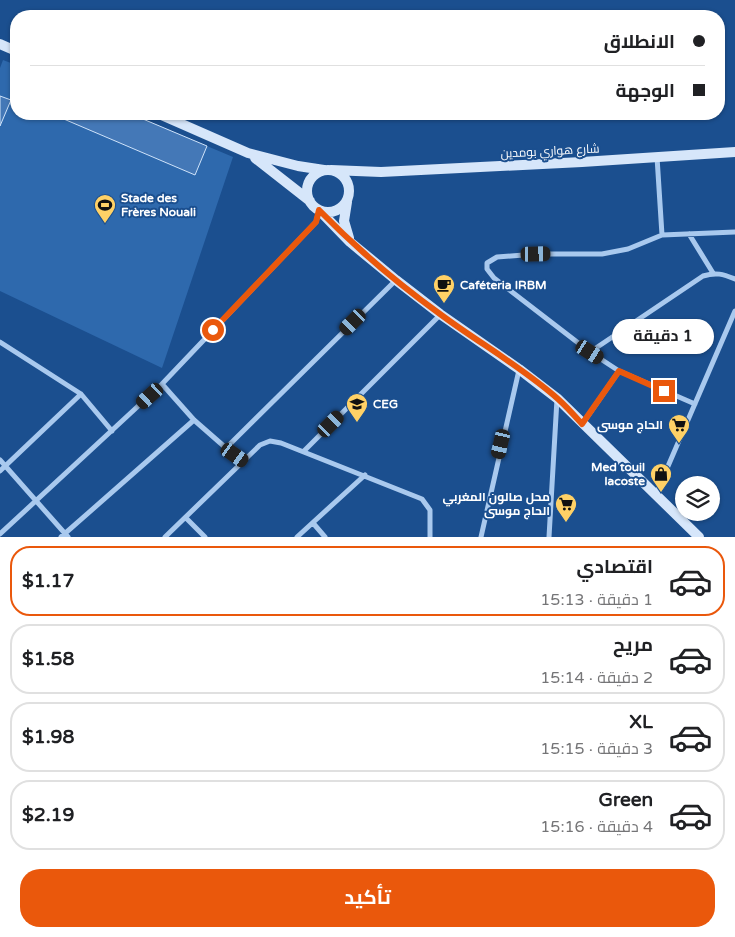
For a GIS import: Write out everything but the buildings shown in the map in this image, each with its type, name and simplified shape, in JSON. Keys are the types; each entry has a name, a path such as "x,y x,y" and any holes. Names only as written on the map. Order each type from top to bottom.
{"street":[{"path":"173,120 248,153 310,201 350,242 396,280 440,314 558,398 582,424 699,537"},
{"name":"شارع هواري بومدين","path":"248,153 298,166 366,172 657,158 735,152"},
{"path":"657,158 662,235"},
{"path":"310,201 307,194 309,182 318,172 327,170 342,174 346,179 348,195 344,210 344,221 350,242"},
{"path":"319,210 332,211 344,205 356,179 366,172"},
{"path":"0,534 162,384 316,222 319,210"},
{"path":"695,404 619,371 590,352 494,278 487,269 487,264 497,257 536,254 602,254 628,249 662,235 735,232"},
{"path":"689,234 713,273"},
{"path":"590,352 703,276 720,273 735,279"},
{"path":"226,448 396,280"},
{"path":"656,495 735,311"},
{"path":"304,451 440,314"},
{"path":"0,342 81,394 112,431"},
{"path":"481,537 519,369"},
{"path":"582,424 619,371"},
{"path":"162,384 194,420 244,461"},
{"path":"0,471 81,394"},
{"path":"549,537 558,398"},
{"path":"0,460 65,536 194,420"},
{"path":"165,537 260,445 270,441 281,442 422,499 430,510 430,537"},
{"path":"298,537 365,475"},
{"path":"186,518 205,537"},
{"path":"313,522 325,537"}],"shaded area":[{"name":"Stade des Frères Nouali","path":"3,60 10,63 10,120 145,120 233,157 162,368 0,291 0,68"}],"place":[{"name":"Stade des Frères Nouali","path":"105,224"},
{"name":"Caféteria IRBM","path":"444,304"},
{"name":"CEG","path":"357,423"},
{"name":"الحاج موسى","path":"679,444"},
{"name":"Med touil lacoste","path":"661,493"},
{"name":"محل صالون المغربي الحاج موسى","path":"566,523"}],"route":[{"path":"213,330 316,222 319,210 350,242 396,280 440,314 558,398 582,424 619,371 664,391"}]}
